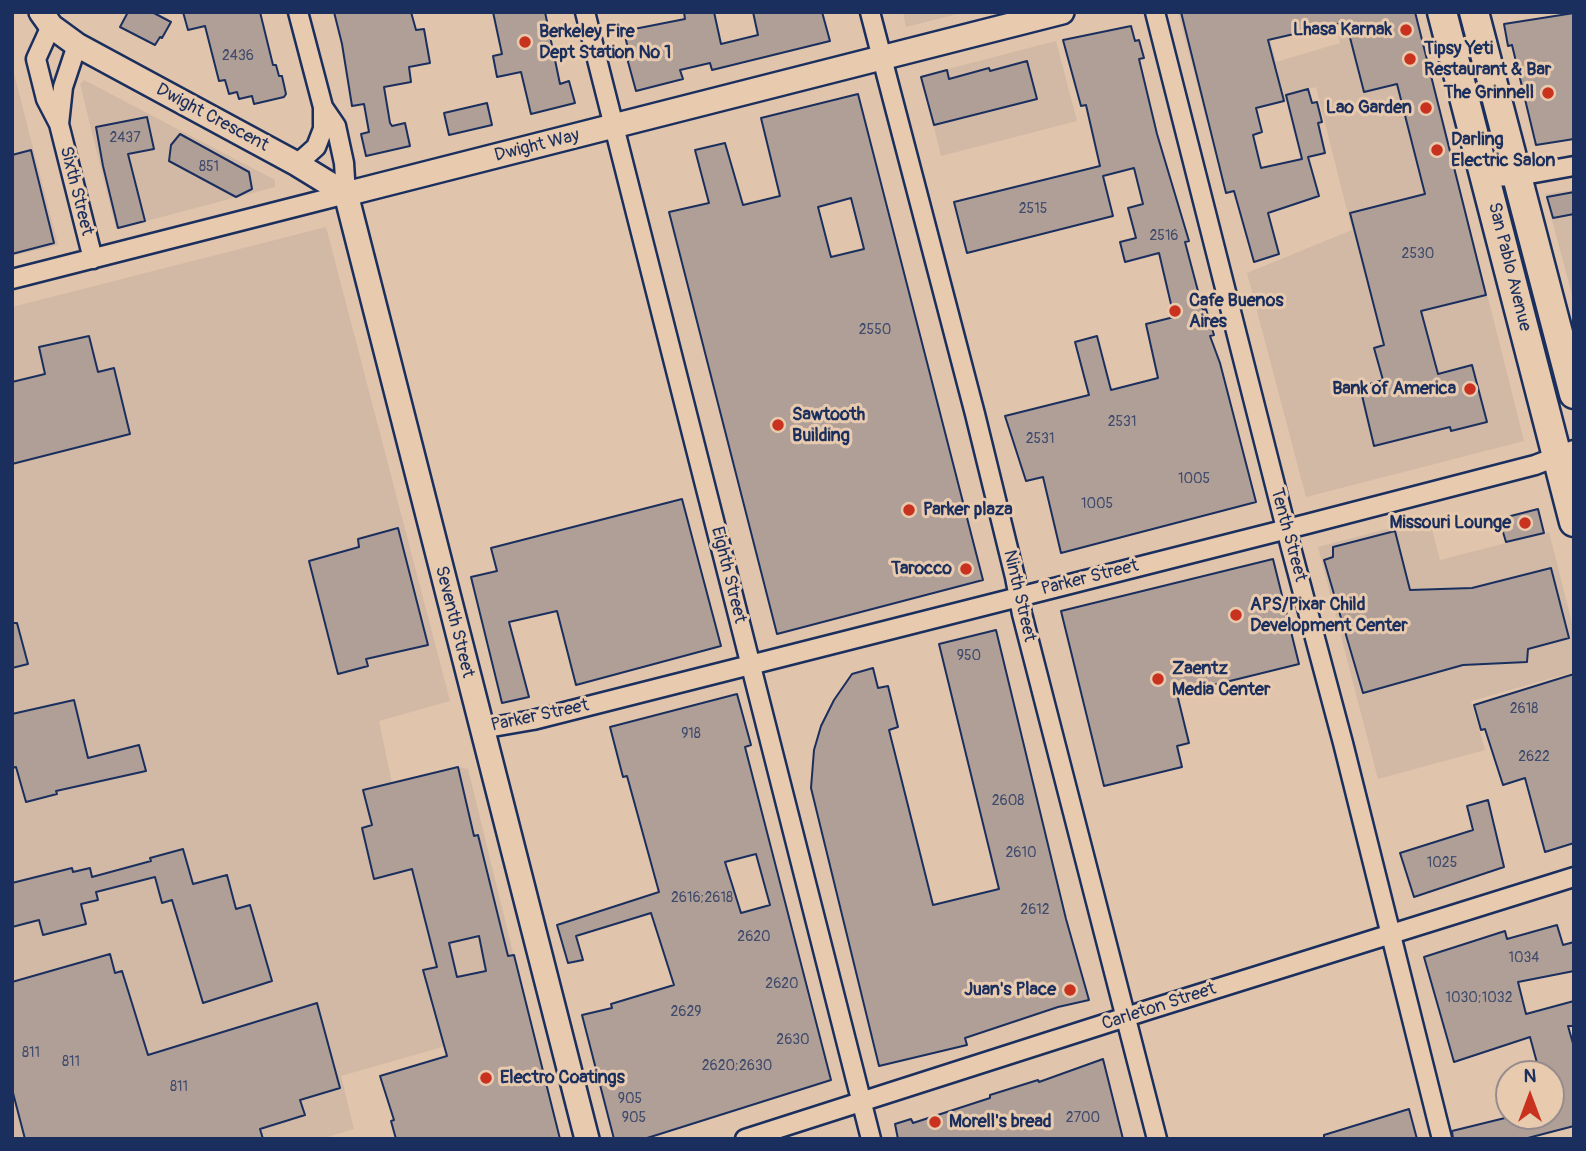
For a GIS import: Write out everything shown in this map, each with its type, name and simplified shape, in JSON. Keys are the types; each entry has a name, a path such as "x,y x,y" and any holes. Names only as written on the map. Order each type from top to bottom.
{"main road":[{"name":"San Pablo Avenue","path":"1442,12 1565,453 1574,522"},
{"name":"San Pablo Avenue","path":"1474,12 1574,394"}],"street":[{"name":"Seventh Street","path":"297,164 316,147 323,128 323,107 298,12"},
{"name":"Eighth Street","path":"585,12 871,1139"},
{"name":"Ninth Street","path":"870,12 975,414 1018,596 1157,1139"},
{"name":"Dwight Way","path":"12,279 1062,12"},
{"name":"Tenth Street","path":"1155,12 1442,1139"},
{"name":"Sixth Street","path":"59,124 63,87 77,45 46,19 36,59 46,99 59,124 93,259"},
{"name":"Dwight Crescent","path":"77,45 297,164 346,194"},
{"name":"Seventh Street","path":"323,107 336,126 344,163 346,194 587,1139"},
{"path":"1486,177 1518,176 1574,166"},
{"name":"Parker Street","path":"481,729 533,720 1535,465 1565,453"},
{"name":"Carleton Street","path":"745,1139 1574,877"}],"shaded area":[{"path":"903,12 965,12 906,27"},
{"path":"1178,12 1263,12 1276,62 1340,43 1333,12 1416,12 1524,441 1306,497 1247,273 1352,230 1316,87 1285,95 1286,101 1207,122"},
{"path":"1056,41 1077,121 941,156 921,76"},
{"path":"12,66 58,245 12,256"},
{"path":"84,80 275,180 275,187 116,229 80,84"},
{"path":"1574,190 1574,302 1545,194"},
{"path":"326,227 450,701 379,721 392,783 458,767 468,769 530,1022 341,1076 354,1129 321,1139 12,1139 12,307"},
{"path":"1429,518 1440,560 1549,532 1574,631 1574,672 1471,701 1485,750 1378,779 1318,547"}],"building":[{"path":"128,12 152,12 171,22 155,45 120,27"},
{"path":"183,12 260,12 273,65 276,65 279,76 282,76 286,94 284,97 254,104 252,96 239,99 237,92 229,94 225,80 219,81 205,26 188,30"},
{"path":"334,12 411,12 416,30 424,29 430,63 409,67 411,82 384,87 390,123 392,126 405,123 410,146 366,156 361,134 369,132 364,104 352,106"},
{"path":"493,12 545,12 560,84 569,81 575,103 531,114 521,72 497,77 493,56 502,54"},
{"path":"684,12 714,12 721,44 758,35 753,12 822,12 830,41 712,70 710,63 680,70 683,79 636,91 627,58 630,58 624,31 685,19"},
{"path":"1181,12 1415,12 1486,295 1421,311 1438,374 1472,365 1487,422 1451,431 1450,427 1374,446 1360,387 1383,380 1374,348 1384,345 1350,213 1425,194 1397,84 1364,92 1346,22 1268,40 1284,101 1256,108 1262,132 1253,135 1261,168 1302,159 1286,95 1308,89 1312,103 1317,102 1322,122 1318,123 1325,153 1308,157 1319,196 1268,213 1279,254 1254,262 1234,191 1226,193"},
{"name":"The Grinnell","path":"1574,13 1574,139 1536,145 1512,45 1508,46 1504,24"},
{"path":"1131,26 1135,41 1139,40 1144,58 1139,59 1157,134 1189,241 1185,242 1203,310 1206,309 1214,335 1210,336 1220,363 1256,502 1061,553 1043,477 1026,481 1005,416 1089,395 1075,342 1097,336 1111,390 1158,378 1146,324 1174,317 1159,253 1125,262 1120,242 1136,238 1128,208 1143,204 1134,168 1103,176 1113,216 967,253 954,202 1100,166 1086,105 1081,106 1063,40"},
{"path":"1027,61 1037,99 934,125 921,77 947,70 949,79"},
{"path":"858,94 983,580 777,634 669,212 709,203 695,150 725,143 743,205 780,196 761,118","holes":["851,198 864,249 831,257 818,207"]},
{"path":"487,103 492,125 449,135 444,113"},
{"path":"147,117 154,149 128,154 145,221 118,228 96,127"},
{"path":"180,134 249,172 252,189 236,197 169,161 171,145"},
{"path":"31,150 54,243 12,254 12,155"},
{"path":"1574,192 1574,214 1553,218 1547,197"},
{"path":"89,336 98,372 114,368 130,434 12,464 12,382 45,374 39,347"},
{"path":"682,499 721,646 576,685 557,611 509,622 529,697 502,703 471,577 497,571 491,548"},
{"path":"1538,509 1544,533 1506,542 1499,519"},
{"path":"398,528 428,645 366,659 368,666 338,674 309,561 359,547 358,539"},
{"path":"1395,531 1410,590 1472,588 1551,568 1569,638 1528,649 1527,662 1463,665 1363,693 1324,560 1333,557 1333,547"},
{"name":"Zaentz Media Center","path":"1273,559 1299,664 1177,694 1189,743 1177,746 1182,767 1104,786 1061,611"},
{"path":"12,623 17,623 28,664 12,668"},
{"path":"996,630 1066,919 1089,1000 1058,1007 965,1038 967,1045 879,1066 811,788 814,750 821,726 834,700 852,674 873,668 878,688 888,686 898,727 889,730 933,905 999,889 939,644"},
{"path":"1574,674 1574,843 1545,852 1525,778 1503,785 1485,729 1481,730 1474,705"},
{"path":"737,694 751,745 745,747 831,1080 644,1139 614,1139 582,1015 612,1008 611,1004 674,985 651,913 576,936 583,960 568,963 557,925 659,892 627,776 623,777 610,727","holes":["756,854 770,905 741,913 725,862"]},
{"path":"74,700 88,758 139,745 146,771 56,791 57,794 26,802 16,767 12,768 12,714"},
{"path":"458,767 474,836 478,835 508,956 514,955 560,1139 396,1139 391,1121 394,1120 380,1076 447,1056 423,970 437,967 412,869 374,879 362,828 372,825 363,790","holes":["479,936 486,971 457,977 449,943"]},
{"path":"1488,800 1504,867 1414,897 1400,853 1473,830 1467,806"},
{"path":"183,849 193,884 227,875 236,909 250,905 272,981 203,1003 172,900 162,903 155,877 96,892 98,900 81,904 86,924 43,935 39,920 12,927 12,883 72,868 73,872 90,868 92,877"},
{"path":"1557,925 1563,945 1574,942 1574,971 1518,982 1526,1014 1574,1001 1574,1026 1568,1026 1574,1047 1574,1126 1565,1128 1565,1060 1536,1060 1530,1037 1454,1062 1424,957 1505,931 1507,939"},
{"path":"110,954 115,973 122,971 148,1055 317,1003 340,1088 300,1100 305,1115 260,1129 263,1139 25,1139 12,1089 12,982"},
{"path":"1103,1059 1123,1139 898,1139 895,1124 911,1119 913,1123"},
{"path":"1409,1109 1417,1139 1324,1139 1324,1135"},
{"path":"1495,1120 1495,1130 1559,1130 1524,1139 1453,1139 1452,1131"}],"place":[{"name":"Lhasa Karnak","path":"1406,30"},
{"name":"Berkeley Fire Dept Station No 1","path":"525,42"},
{"name":"Tipsy Yeti Restaurant & Bar","path":"1410,59"},
{"name":"The Grinnell","path":"1548,93"},
{"name":"Lao Garden","path":"1426,108"},
{"name":"Darling Electric Salon","path":"1437,150"},
{"name":"Cafe Buenos Aires","path":"1175,311"},
{"name":"Bank of America","path":"1470,389"},
{"name":"Sawtooth Building","path":"778,425"},
{"name":"Parker plaza","path":"909,510"},
{"name":"Missouri Lounge","path":"1525,523"},
{"name":"Tarocco","path":"966,569"},
{"name":"APS/Pixar Child Development Center","path":"1236,615"},
{"name":"Zaentz Media Center","path":"1158,679"},
{"name":"Juan's Place","path":"1070,990"},
{"name":"Electro Coatings","path":"486,1078"},
{"name":"Morell's bread","path":"935,1122"}]}
